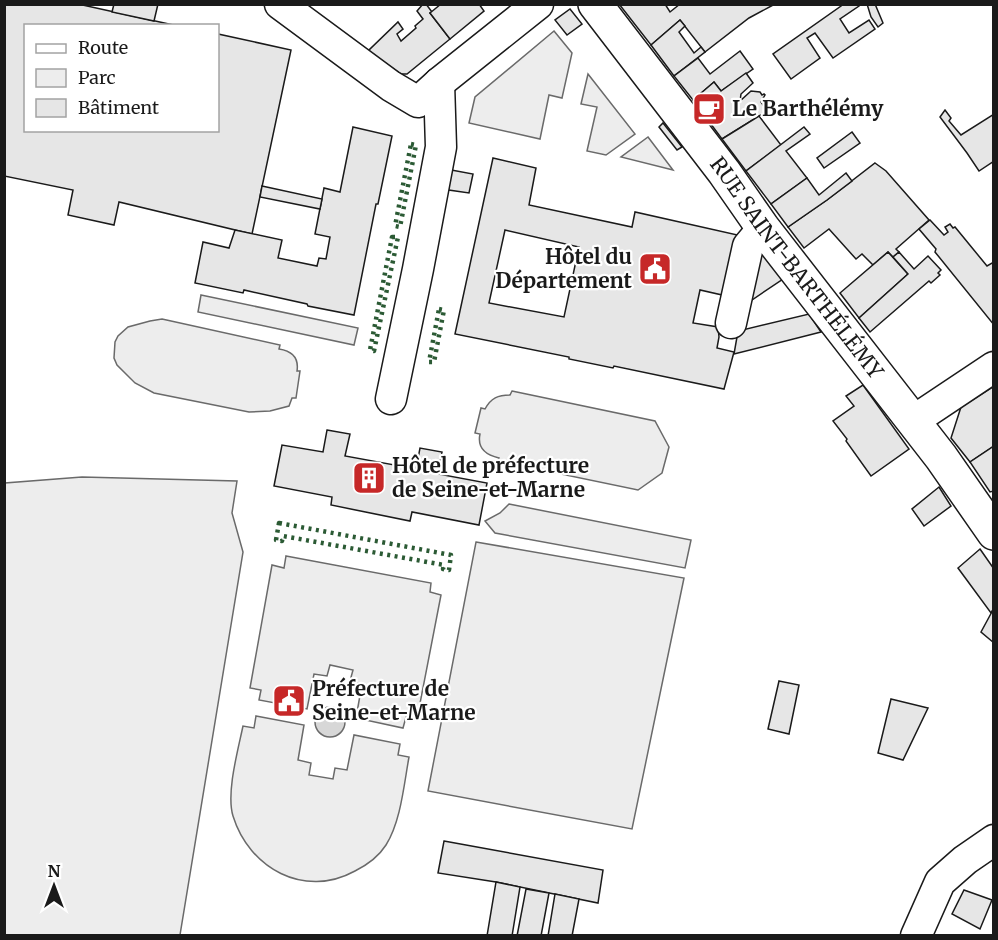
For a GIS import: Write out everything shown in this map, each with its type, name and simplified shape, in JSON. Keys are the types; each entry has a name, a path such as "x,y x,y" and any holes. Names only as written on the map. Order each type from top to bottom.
{"main road":[{"name":"RUE SAINT-BARTHÉLÉMY","path":"595,4 724,172 763,228 941,457 993,533"}],"street":[{"path":"280,4 391,86 418,102 538,4"},
{"path":"391,399 441,147 439,83"},
{"path":"731,323 748,246 763,228"},
{"path":"913,421 993,367"},
{"path":"916,936 940,882 993,840"}],"green space":[{"path":"554,31 572,53 562,98 549,95 540,139 469,123 475,97"},
{"path":"588,74 635,134 606,155 587,151 597,107 581,104"},
{"path":"648,137 673,170 621,157"},
{"path":"201,295 358,328 354,345 198,312"},
{"path":"162,319 280,345 279,349 288,351 294,356 297,371 300,371 296,398 292,398 289,406 270,411 249,412 154,393 135,383 117,365 114,358 115,342 128,327"},
{"path":"512,391 655,421 669,447 662,473 638,490 498,461 499,458 490,455 481,447 480,434 475,433 481,408 485,409 492,400 510,395"},
{"path":"82,477 237,481 232,513 243,552 180,935 5,935 5,483"},
{"path":"509,504 691,540 685,568 495,533 485,521 500,513"},
{"path":"476,542 684,578 632,829 428,791"},
{"path":"286,556 431,583 430,592 441,595 417,719 406,717 403,728 356,718 362,684 350,681 353,670 330,665 327,676 314,674 307,709 259,700 261,690 250,688 272,565 284,568"},
{"path":"256,716 304,725 298,760 311,763 309,775 333,779 335,768 347,770 354,735 400,744 398,755 409,757 399,814 386,845 372,860 336,879 317,882 298,880 281,873 265,864 252,850 233,816 231,796 243,726 254,728"}],"shaded area":[{"path":"330,707 341,711 345,722 341,733 330,737 319,733 315,722 319,711"}],"building":[{"path":"4,4 78,4 169,24 24,24 24,132 219,132 219,34 291,50 252,234 119,202 114,225 68,215 73,190 4,176"},
{"path":"114,4 158,4 154,21 112,12"},
{"path":"423,4 426,4 450,39 407,74 401,74 368,51 398,22 403,29 397,34 401,41 423,19 417,11"},
{"path":"441,4 479,4 484,11 450,39 430,13"},
{"path":"619,4 665,4 670,12 680,4 775,4 749,18 705,52 680,20 651,45"},
{"path":"844,4 858,4 859,6 840,19 849,33 869,20 875,29 833,58 815,33 807,38 820,58 791,79 773,54"},
{"path":"867,4 875,4 883,23 878,27 871,17"},
{"path":"570,9 582,24 567,35 555,20"},
{"path":"680,20 685,26 679,32 694,53 701,47 705,52 674,76 651,45"},
{"path":"740,51 753,69 721,91 714,82 693,100 674,76 698,58 710,74"},
{"path":"746,73 753,83 741,94 740,101 751,91 760,92 765,95 761,102 767,111 722,139 693,100 714,82 721,91"},
{"path":"945,110 951,118 949,121 961,135 994,114 994,161 979,171 940,117"},
{"path":"759,116 781,145 746,171 722,139"},
{"path":"663,123 682,147 677,150 659,127"},
{"path":"353,127 392,136 354,315 244,290 243,293 195,283 203,242 229,248 235,230 282,240 278,258 317,266 319,258 326,259 330,237 315,234 324,188 340,192"},
{"path":"804,127 810,134 786,151 807,178 771,204 746,171"},
{"path":"852,132 860,143 824,168 817,158"},
{"name":"Hôtel du Département","path":"493,158 536,168 529,205 632,227 635,212 742,236 731,297 700,290 693,323 718,327 717,348 734,352 724,389 455,334","holes":["505,230 579,247 564,317 489,303"]},
{"path":"875,163 886,171 929,220 896,249 899,252 893,257 888,252 873,265 862,254 856,259 829,229 804,248 788,227"},
{"path":"446,169 473,174 469,193 442,189"},
{"path":"846,173 852,181 788,227 771,204 807,178 819,195"},
{"path":"262,186 322,199 320,209 260,197"},
{"path":"930,220 944,235 948,232 945,227 950,224 953,228 955,227 987,266 994,264 994,325 919,229"},
{"path":"762,252 783,279 749,302 753,258"},
{"path":"888,252 908,274 859,318 840,293"},
{"path":"899,252 914,269 928,256 941,270 938,273 940,275 931,283 929,281 870,332 859,318 908,274 893,257"},
{"path":"809,314 821,332 734,354 738,331"},
{"path":"863,385 909,449 871,476 833,421 854,406 846,396"},
{"path":"994,386 994,446 970,462 951,438 961,407"},
{"name":"Hôtel de préfecture de Seine-et-Marne","path":"327,430 350,434 345,456 416,469 420,448 442,452 438,474 487,483 479,525 412,512 410,521 331,505 332,497 274,486 282,445 323,452"},
{"path":"994,446 994,491 990,492 970,462"},
{"path":"939,487 951,506 924,526 912,509"},
{"path":"980,549 994,569 994,608 991,613 958,568"},
{"path":"994,608 994,643 981,632"},
{"path":"779,681 799,685 789,734 768,729"},
{"path":"891,699 928,708 903,760 878,753"},
{"path":"444,841 603,870 598,903 496,882 438,873"},
{"path":"496,882 520,887 512,936 487,936"},
{"path":"526,889 549,893 541,936 517,936"},
{"path":"964,890 992,900 980,929 952,914"},
{"path":"555,894 579,899 572,936 548,936"}],"hedge":[{"path":"411,144 416,145 400,227 395,226 411,144"},
{"path":"392,237 398,237 374,351 370,350 392,237"},
{"path":"439,309 444,310 434,362 429,362 439,309"},
{"path":"279,523 451,555 449,570 443,569 444,565 283,536 282,541 276,540 279,523"}],"place":[{"name":"Le Barthélémy","path":"709,109"},
{"name":"Hôtel du Département","path":"655,269"},
{"name":"Hôtel de préfecture de Seine-et-Marne","path":"369,478"},
{"name":"Préfecture de Seine-et-Marne","path":"289,701"}]}
